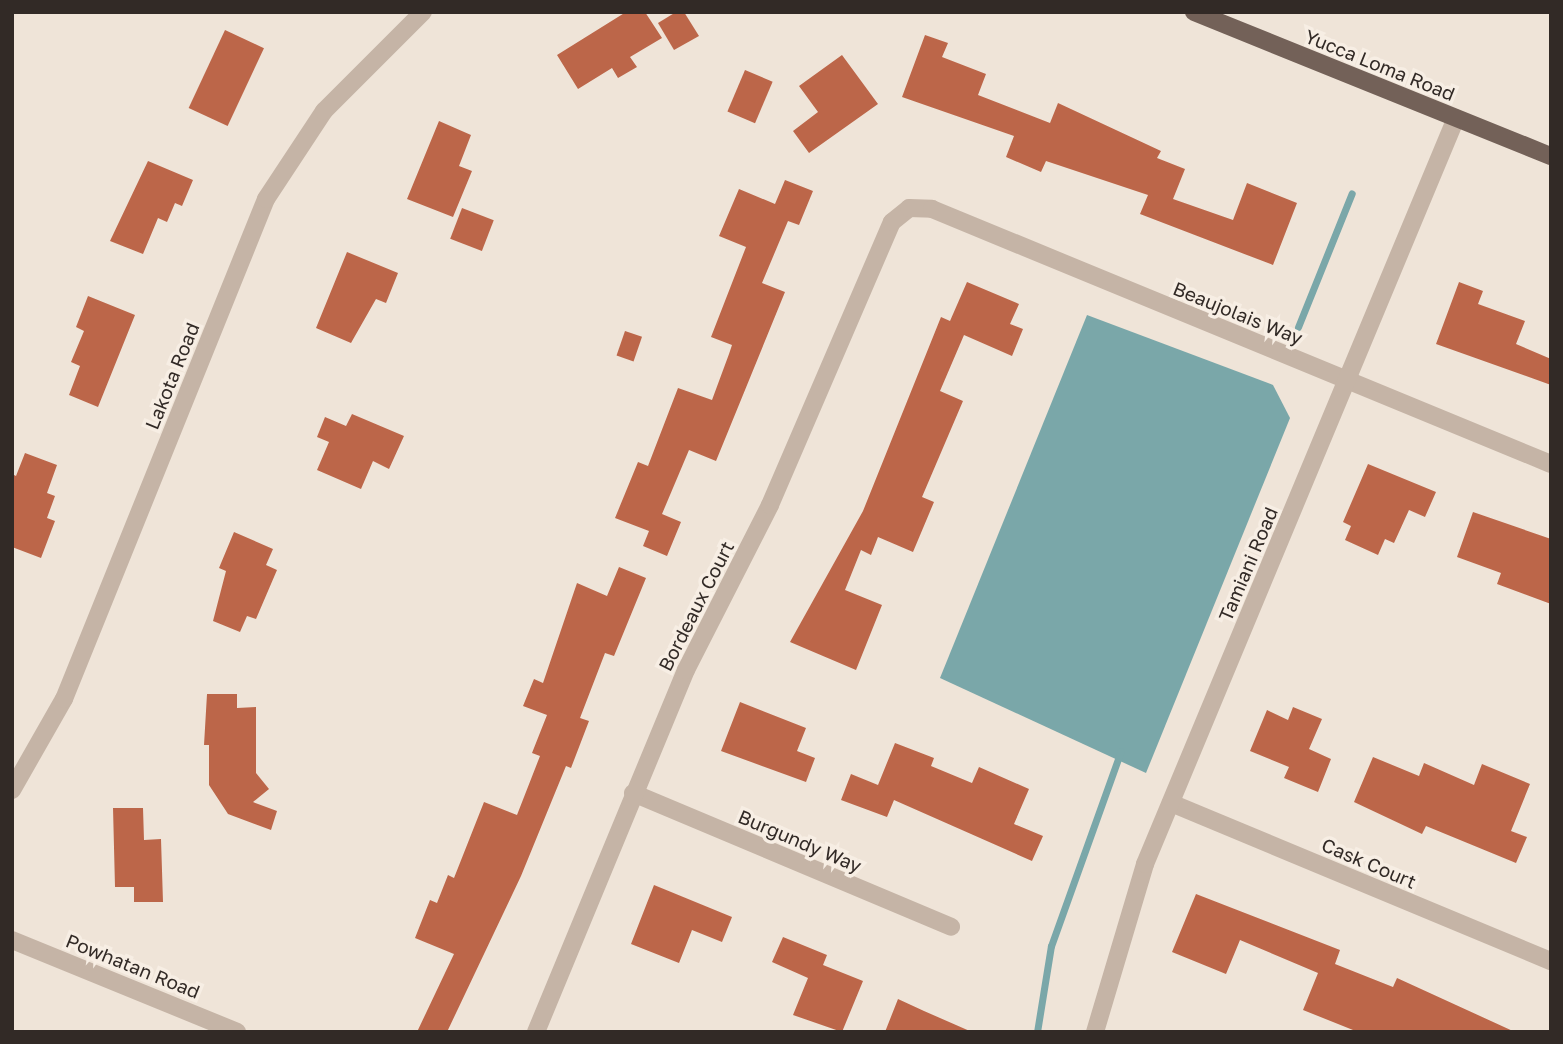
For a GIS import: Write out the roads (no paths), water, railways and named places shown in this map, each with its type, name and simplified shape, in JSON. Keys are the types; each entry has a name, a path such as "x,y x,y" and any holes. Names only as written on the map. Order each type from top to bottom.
{"main road":[{"name":"Yucca Loma Road","path":"1194,12 1551,156"}],"street":[{"name":"Lakota Road","path":"12,790 64,699 267,199 324,111 423,12"},
{"name":"Tamiani Road","path":"1095,1032 1145,864 1456,118"},
{"name":"Beaujolais Way","path":"909,208 932,209 1551,464"},
{"name":"Bordeaux Court","path":"536,1032 686,670 770,506 892,222 909,208"},
{"name":"Burgundy Way","path":"633,793 951,927"},
{"name":"Cask Court","path":"1171,803 1551,961"},
{"name":"Powhatan Road","path":"12,940 237,1032"}],"water":[{"path":"1087,315 1273,385 1290,418 1146,773 940,678"}],"waterway":[{"path":"1298,327 1352,193"},
{"path":"1037,1032 1051,946 1121,751"}]}
